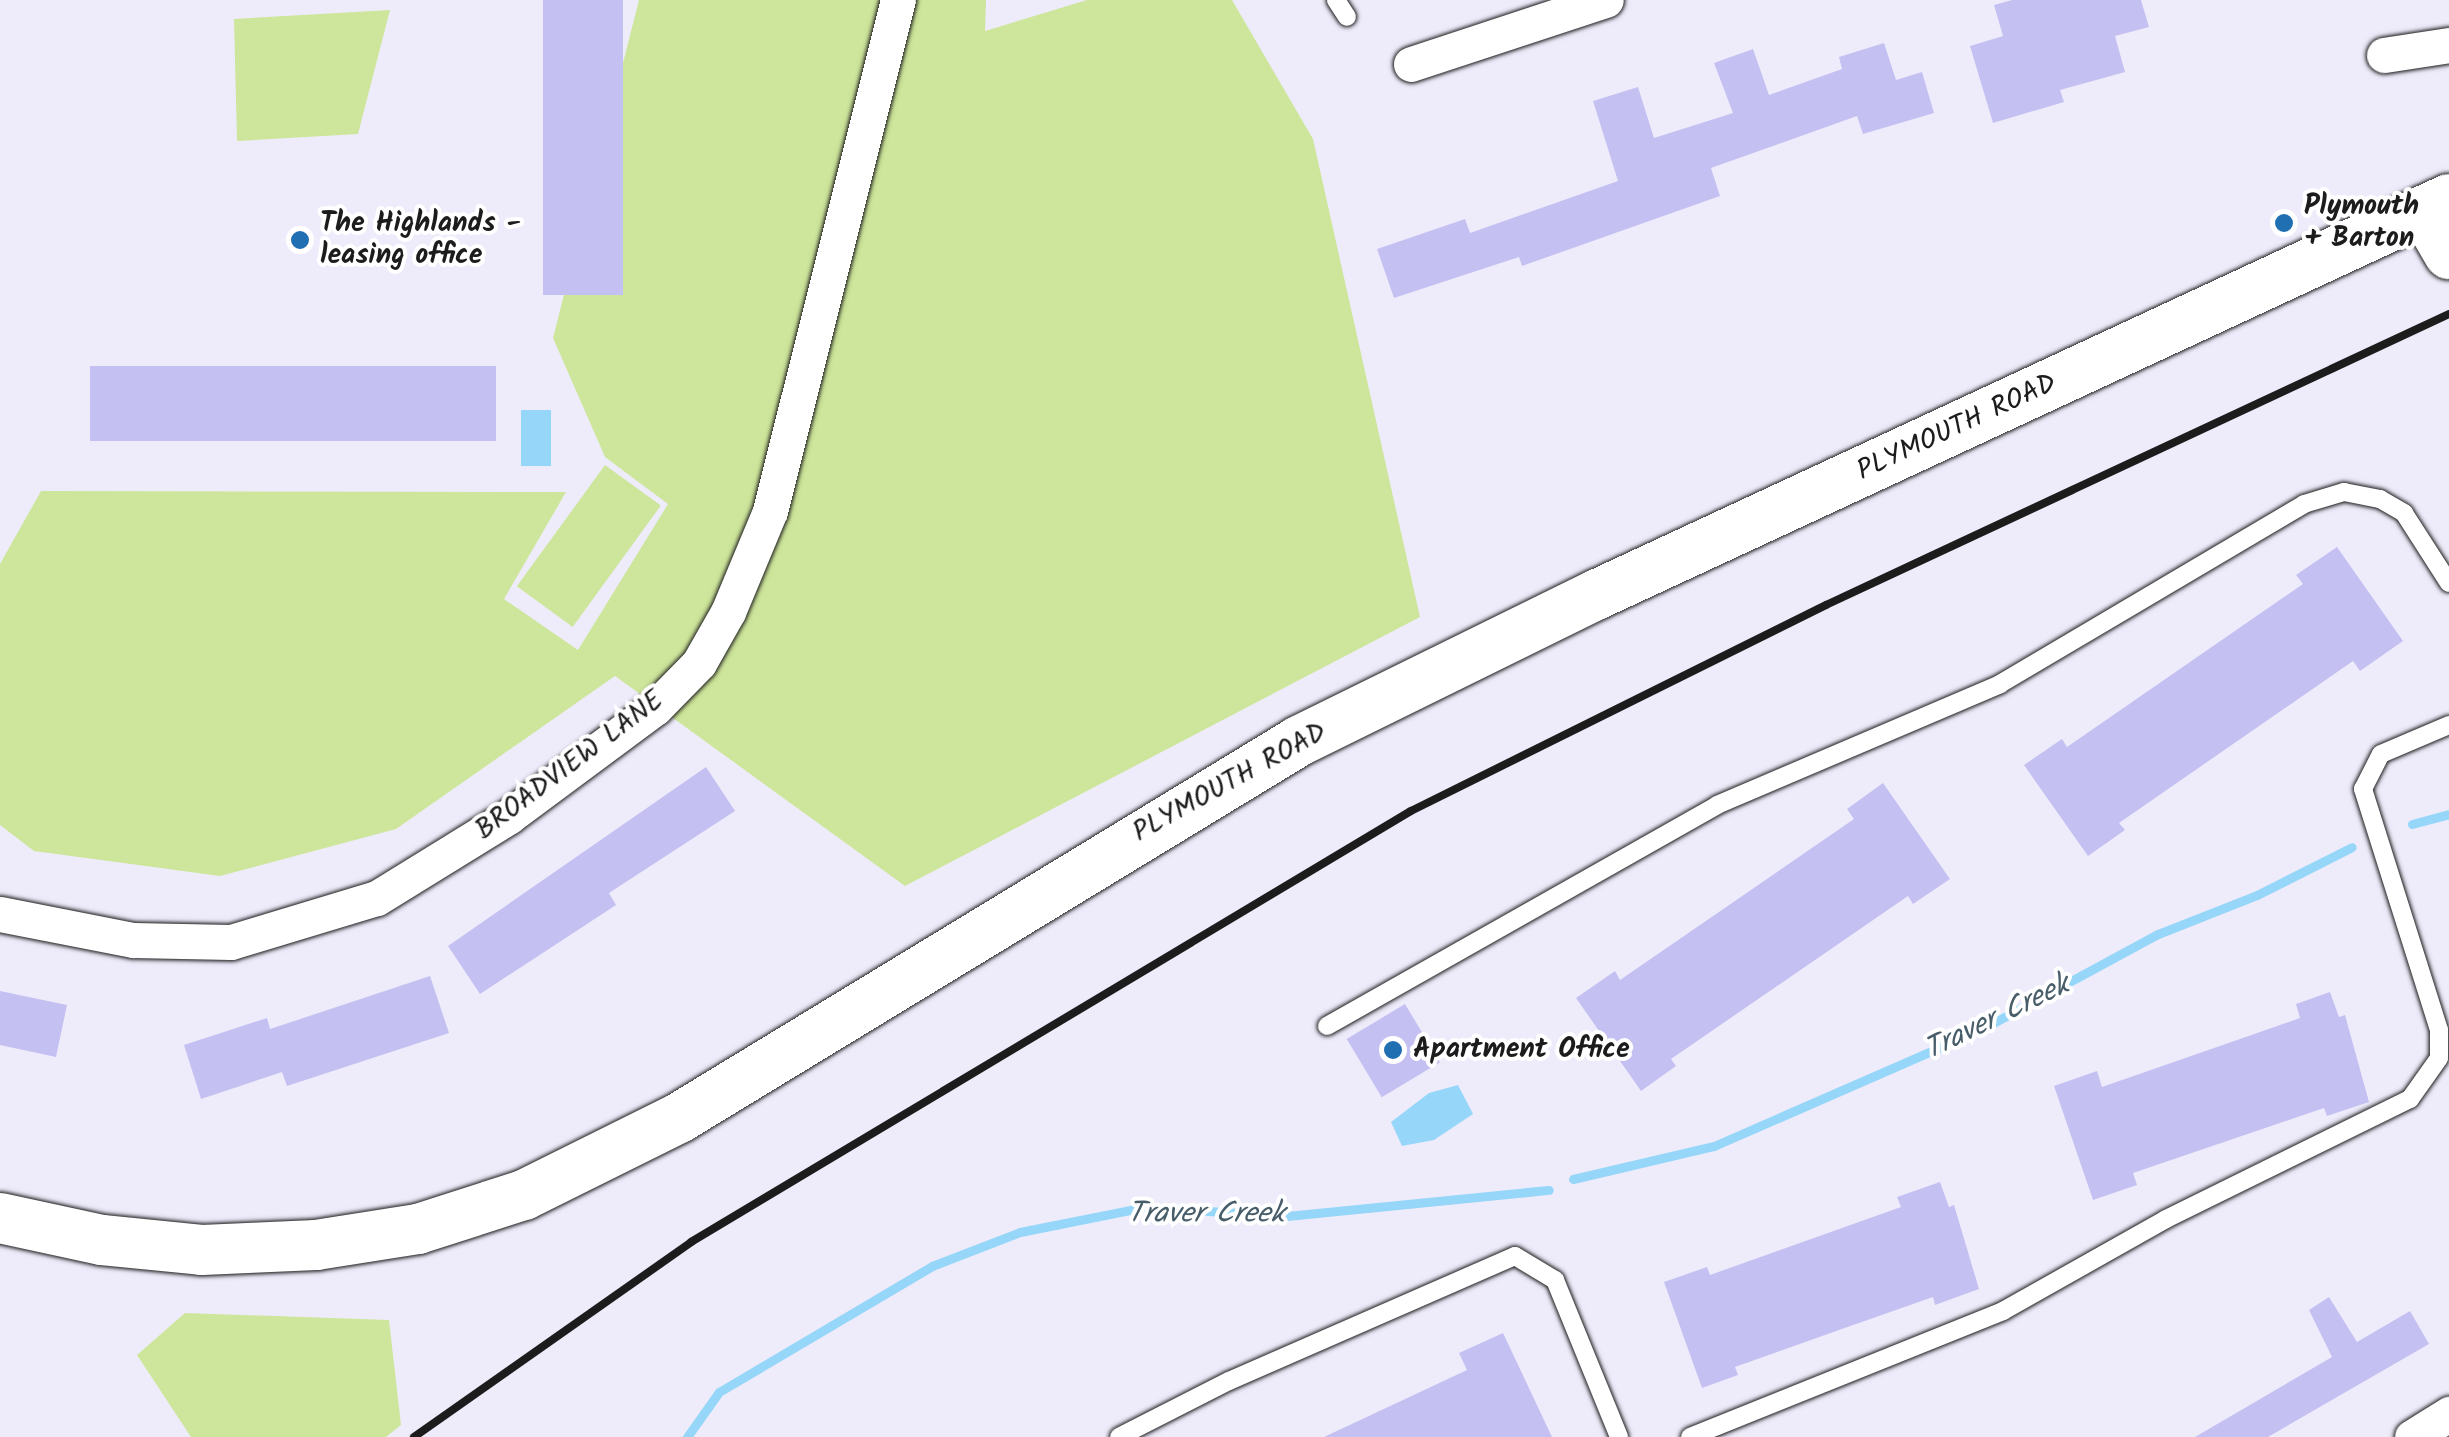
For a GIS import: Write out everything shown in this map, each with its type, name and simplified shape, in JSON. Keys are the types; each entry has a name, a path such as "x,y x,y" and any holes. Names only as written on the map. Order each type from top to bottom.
{"main road":[{"path":"2437,205 2449,254"},
{"name":"PLYMOUTH ROAD","path":"0,1218 102,1240 202,1250 278,1247 366,1240 524,1196 679,1118 1299,741 1598,594 2437,205"}],"street":[{"name":"BROADVIEW LANE","path":"0,914 133,940 232,942 377,898 508,818 655,708 698,663 764,528 898,0"},
{"path":"1412,64 1606,0"},
{"path":"2384,56 2449,45"},
{"path":"2412,1437 2449,1414"}],"lane":[{"path":"1336,0 1348,18"},
{"path":"1328,1026 1460,945 1717,805 2000,684 2304,504 2344,492 2380,499 2404,513 2449,582"},
{"path":"1690,1437 2003,1311 2166,1219 2410,1099 2432,1073 2439,1030 2363,789 2381,754 2449,725"},
{"path":"1119,1437 1229,1381 1515,1256 1556,1280 1619,1437"}],"green space":[{"path":"639,0 986,0 985,31 1087,0 1232,0 1313,139 1420,617 905,886 615,676 396,829 220,876 34,851 0,825 0,564 41,491 566,492 504,599 578,650 668,504 605,457 553,338"},
{"path":"390,10 358,134 237,141 234,19"},
{"path":"605,465 661,506 573,627 517,586"},
{"path":"185,1313 389,1320 401,1425 386,1437 191,1437 137,1355"}],"water":[{"path":"521,410 551,410 551,466 521,466"},
{"path":"1458,1085 1473,1114 1434,1140 1402,1146 1391,1122 1429,1093"}],"building":[{"path":"543,0 623,0 623,295 543,295"},
{"path":"2012,0 2141,0 2149,27 2115,36 2125,72 2060,90 2064,102 1993,123 1970,46 2003,36 1994,5"},
{"path":"1884,43 1896,80 1922,72 1934,113 1863,134 1857,116 1711,168 1720,196 1522,266 1519,257 1394,298 1377,249 1465,219 1470,233 1618,181 1593,101 1638,87 1654,138 1733,113 1714,63 1753,49 1769,95 1842,69 1839,57"},
{"path":"90,366 496,366 496,441 90,441"},
{"path":"2337,547 2403,641 2360,671 2353,661 2119,823 2125,830 2088,856 2024,765 2062,739 2067,747 2303,584 2296,575"},
{"path":"706,767 735,811 609,893 616,905 480,994 448,946"},
{"path":"1883,783 1950,879 1913,904 1908,896 1671,1059 1676,1066 1641,1091 1576,998 1615,971 1620,980 1854,819 1847,809"},
{"path":"430,976 449,1033 287,1086 282,1072 201,1099 184,1045 267,1018 270,1029"},
{"path":"0,991 67,1005 56,1057 0,1045"},
{"path":"2330,992 2339,1017 2345,1015 2369,1102 2327,1116 2324,1108 2133,1173 2137,1185 2093,1200 2054,1086 2097,1071 2102,1087 2300,1018 2296,1004"},
{"name":"Apartment Office","path":"1405,1004 1440,1062 1382,1097 1347,1039"},
{"path":"1940,1182 1949,1207 1954,1205 1979,1289 1935,1305 1933,1297 1735,1367 1738,1375 1702,1388 1664,1282 1707,1267 1710,1275 1901,1207 1897,1197"},
{"path":"2329,1297 2357,1342 2410,1311 2429,1344 2268,1437 2195,1437 2332,1357 2309,1310"},
{"path":"1503,1333 1552,1437 1324,1437 1467,1370 1459,1353"}],"waterway":[{"name":"Traver Creek","path":"2412,824 2449,814"},
{"name":"Traver Creek","path":"1573,1179 1714,1146 1984,1028 2158,934 2257,895 2352,847"},
{"name":"Traver Creek","path":"687,1437 719,1392 932,1266 1020,1232 1145,1207 1287,1216 1549,1190"}],"railway":[{"path":"414,1437 691,1242 1411,811 1826,605 2449,314"}],"place":[{"name":"Plymouth + Barton","path":"2284,223"},
{"name":"The Highlands - leasing office","path":"300,240"},
{"name":"Apartment Office","path":"1393,1050"}]}
